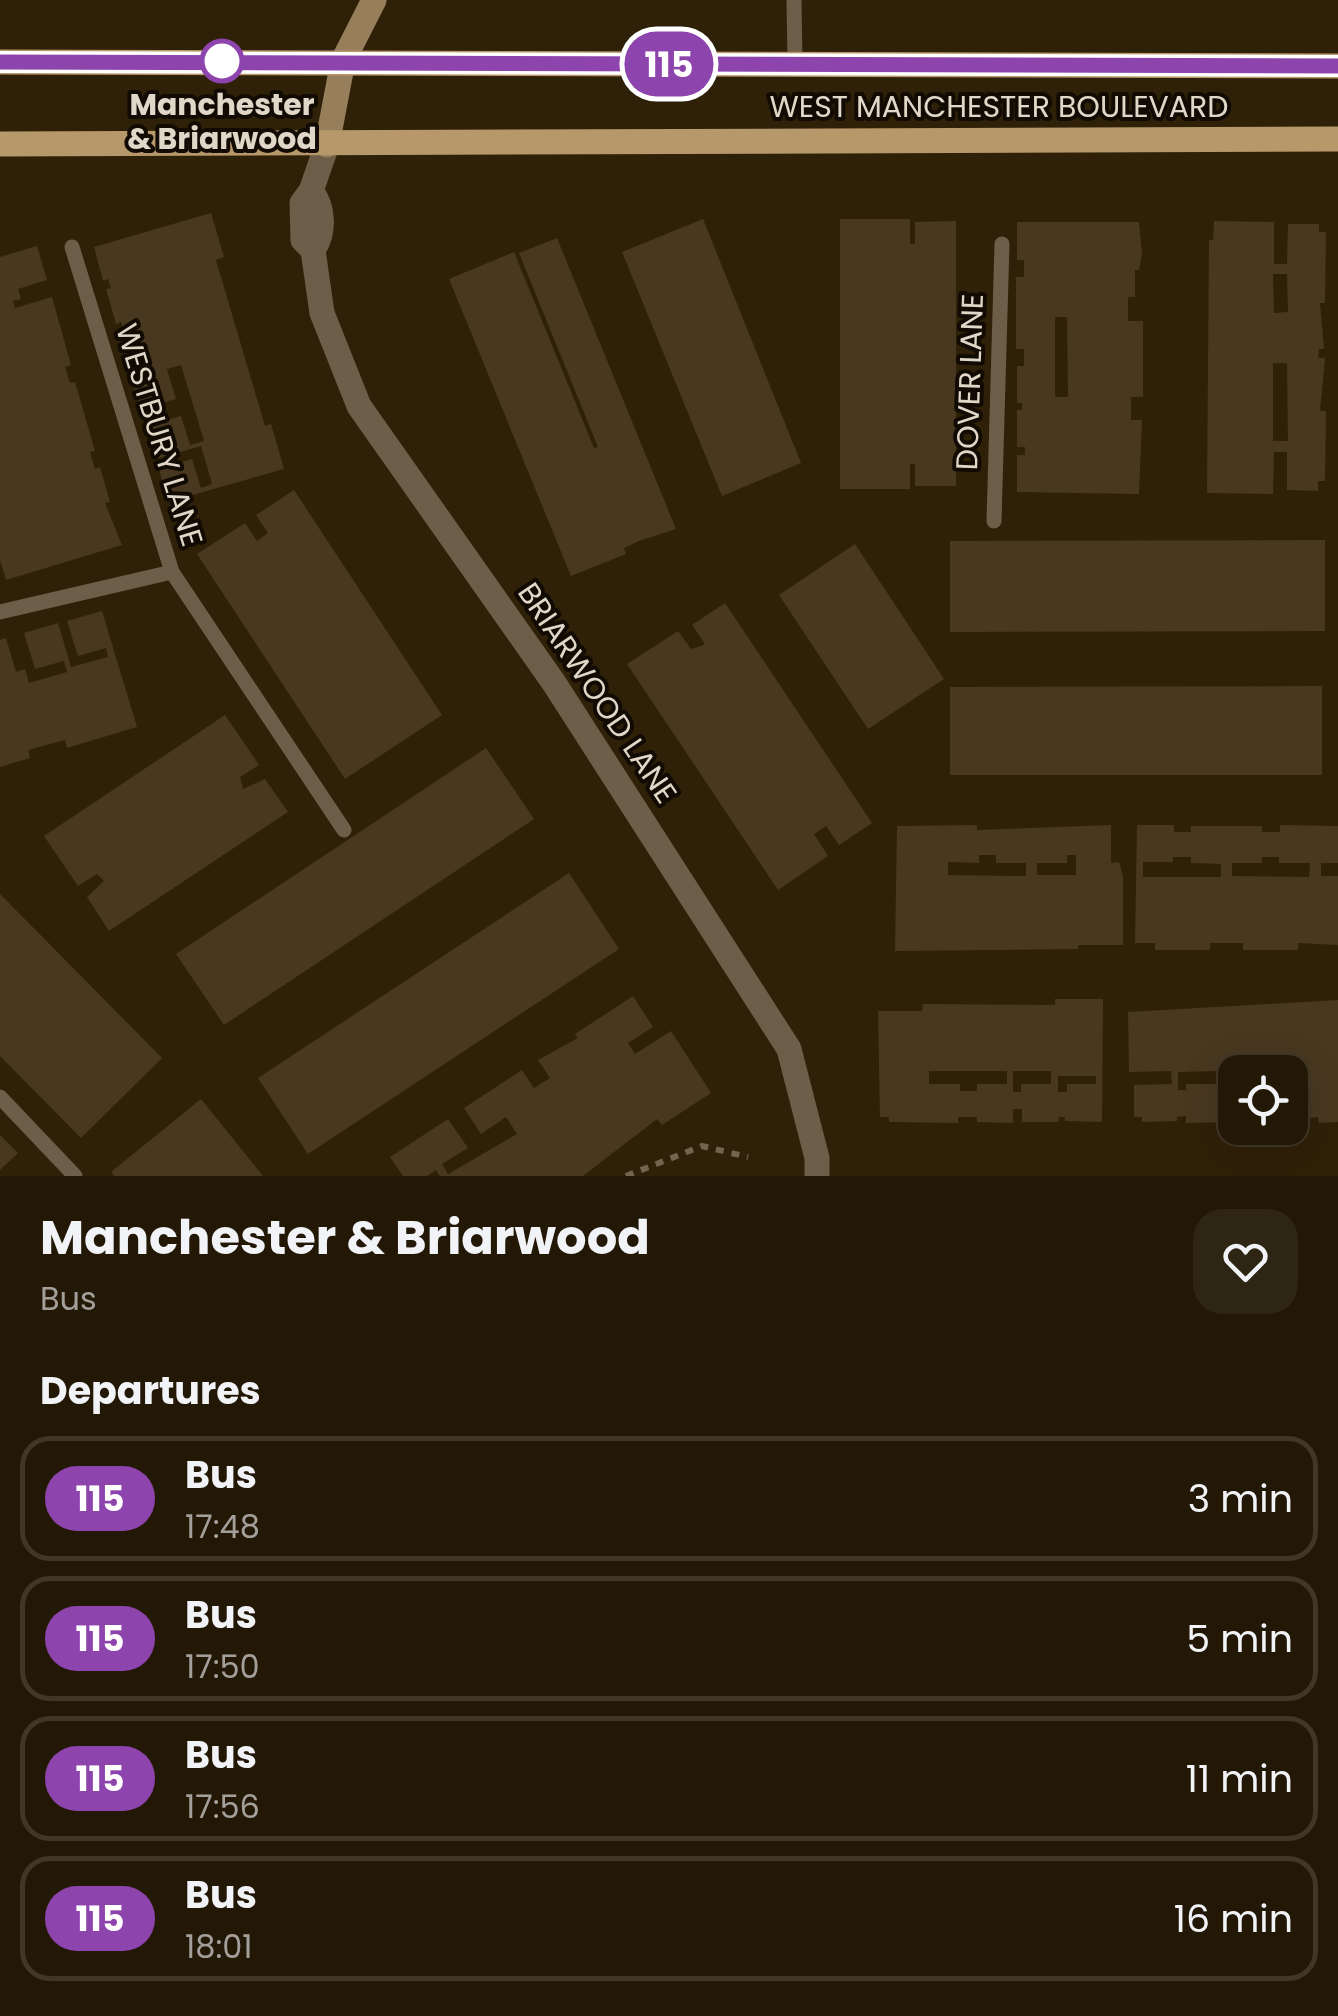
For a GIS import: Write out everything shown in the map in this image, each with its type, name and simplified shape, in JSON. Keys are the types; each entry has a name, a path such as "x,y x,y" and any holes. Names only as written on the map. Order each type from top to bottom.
{"main road":[{"path":"327,145 343,61 374,0"},
{"name":"WEST MANCHESTER BOULEVARD","path":"0,62 1338,66"},
{"name":"WEST MANCHESTER BOULEVARD","path":"0,144 1338,139"}],"street":[{"name":"BRIARWOOD LANE","path":"327,145 311,190 320,202 321,239 313,250 322,313 359,406 554,682 789,1050 817,1158 817,1176"}],"lane":[{"path":"794,0 795,64"},
{"name":"DOVER LANE","path":"994,521 1002,244"},
{"name":"WESTBURY LANE","path":"72,247 172,572 344,830"},
{"path":"0,612 172,572"},
{"path":"0,1097 71,1175"}],"path":[{"path":"626,1176 702,1146 748,1157"}],"building":[{"path":"211,213 224,257 216,260 265,426 271,424 284,469 168,502 159,469 192,459 201,488 212,484 201,446 156,459 146,426 181,416 190,445 204,441 181,365 167,369 176,399 140,409 121,341 126,340 121,322 116,324 106,289 111,288 108,279 103,281 94,247"},
{"path":"703,219 801,463 722,496 622,252"},
{"path":"840,219 910,219 910,244 915,244 915,222 956,221 956,486 915,486 915,464 910,464 910,489 840,489"},
{"path":"1214,221 1274,222 1274,264 1287,264 1288,224 1319,224 1319,232 1326,232 1325,303 1320,303 1324,349 1319,349 1318,358 1325,358 1320,411 1326,411 1325,481 1318,481 1318,491 1287,490 1287,452 1274,452 1273,494 1207,493 1209,240 1213,240","holes":["1273,274 1287,274 1288,312 1274,313","1273,363 1287,363 1288,441 1273,441"]},
{"path":"1017,222 1139,222 1142,254 1139,270 1135,270 1135,297 1128,297 1128,321 1143,321 1143,397 1131,397 1131,420 1142,420 1139,494 1017,492 1017,455 1025,455 1025,447 1017,447 1017,410 1022,410 1022,403 1017,403 1017,366 1024,366 1024,349 1016,349 1016,277 1024,277 1024,260 1017,260","holes":["1055,317 1067,317 1068,397 1055,397"]},
{"path":"557,238 676,529 639,541 624,548 626,554 571,576 449,279 514,252 594,448 598,447 519,253"},
{"path":"37,246 47,280 18,289 21,299 13,301 15,308 52,297 71,365 65,367 70,383 75,382 95,451 90,452 95,469 100,467 110,502 105,503 122,545 6,580 0,560 0,257"},
{"path":"294,490 442,715 345,779 197,554 245,523 257,541 268,533 256,515"},
{"path":"1325,540 1325,631 950,632 950,541"},
{"path":"855,544 944,679 868,729 779,595"},
{"path":"725,603 872,823 839,845 826,826 814,834 828,856 778,890 627,664 678,631 691,649 705,644 692,625"},
{"path":"102,611 137,727 67,748 65,740 28,750 30,758 0,767 0,640 6,638 16,672 25,669 29,683 67,672 64,661 35,669 24,633 58,623 71,667 108,657 106,648 78,656 67,621"},
{"path":"1322,686 1322,775 950,775 950,687"},
{"path":"225,715 259,765 240,777 243,789 265,779 288,812 109,931 87,897 104,881 97,874 78,886 44,836"},
{"path":"486,748 534,819 224,1025 176,954"},
{"path":"977,825 977,830 1111,825 1111,863 1119,862 1123,876 1123,945 895,951 897,826","holes":["979,855 996,855 996,863 1026,863 1026,876 948,875 948,862 979,863","1067,855 1076,855 1076,875 1037,875 1037,863 1067,863"]},
{"path":"1137,825 1174,825 1174,832 1191,832 1191,826 1262,826 1262,832 1280,832 1280,825 1338,826 1338,863 1321,863 1321,876 1338,876 1338,945 1298,943 1298,950 1243,950 1243,943 1210,943 1210,950 1155,950 1155,943 1135,943","holes":["1173,857 1191,857 1191,863 1221,864 1221,877 1143,877 1143,862 1173,862","1262,857 1279,857 1279,863 1310,863 1309,877 1232,876 1232,863 1262,863"]},
{"path":"569,873 619,949 308,1154 258,1078"},
{"path":"0,894 162,1058 81,1138 0,1056"},
{"path":"633,996 653,1027 628,1043 635,1054 671,1031 711,1093 662,1125 657,1119 583,1176 440,1176 436,1170 427,1176 403,1176 390,1157 448,1119 468,1148 442,1164 448,1174 517,1134 506,1117 481,1134 464,1108 522,1070 534,1088 550,1078 538,1060 578,1038 575,1034"},
{"path":"1055,999 1103,999 1102,1122 1065,1121 1065,1117 1059,1117 1058,1122 1022,1122 1022,1109 1013,1109 1013,1123 977,1122 977,1117 958,1117 958,1123 889,1122 889,1117 880,1117 878,1011 922,1011 923,1004 1055,1005","holes":["929,1071 1007,1071 1007,1084 977,1084 977,1091 960,1091 960,1084 929,1084","1013,1071 1051,1071 1051,1084 1021,1084 1021,1092 1013,1092","1058,1076 1096,1076 1096,1084 1067,1084 1067,1092 1058,1092"]},
{"path":"1338,1000 1338,1122 1319,1123 1318,1117 1308,1118 1308,1055 1218,1055 1218,1122 1186,1123 1186,1116 1177,1117 1177,1121 1142,1122 1142,1117 1134,1117 1134,1085 1172,1084 1171,1071 1129,1072 1128,1012","holes":["1216,1071 1216,1084 1186,1084 1186,1090 1178,1090 1178,1072"]},
{"path":"201,1099 263,1176 114,1176 111,1172"},
{"path":"0,1135 18,1153 0,1170"}],"bus line":[{"name":"115","path":"0,62 1338,66"}],"place":[{"name":"Manchester & Briarwood","path":"222,61"}]}
